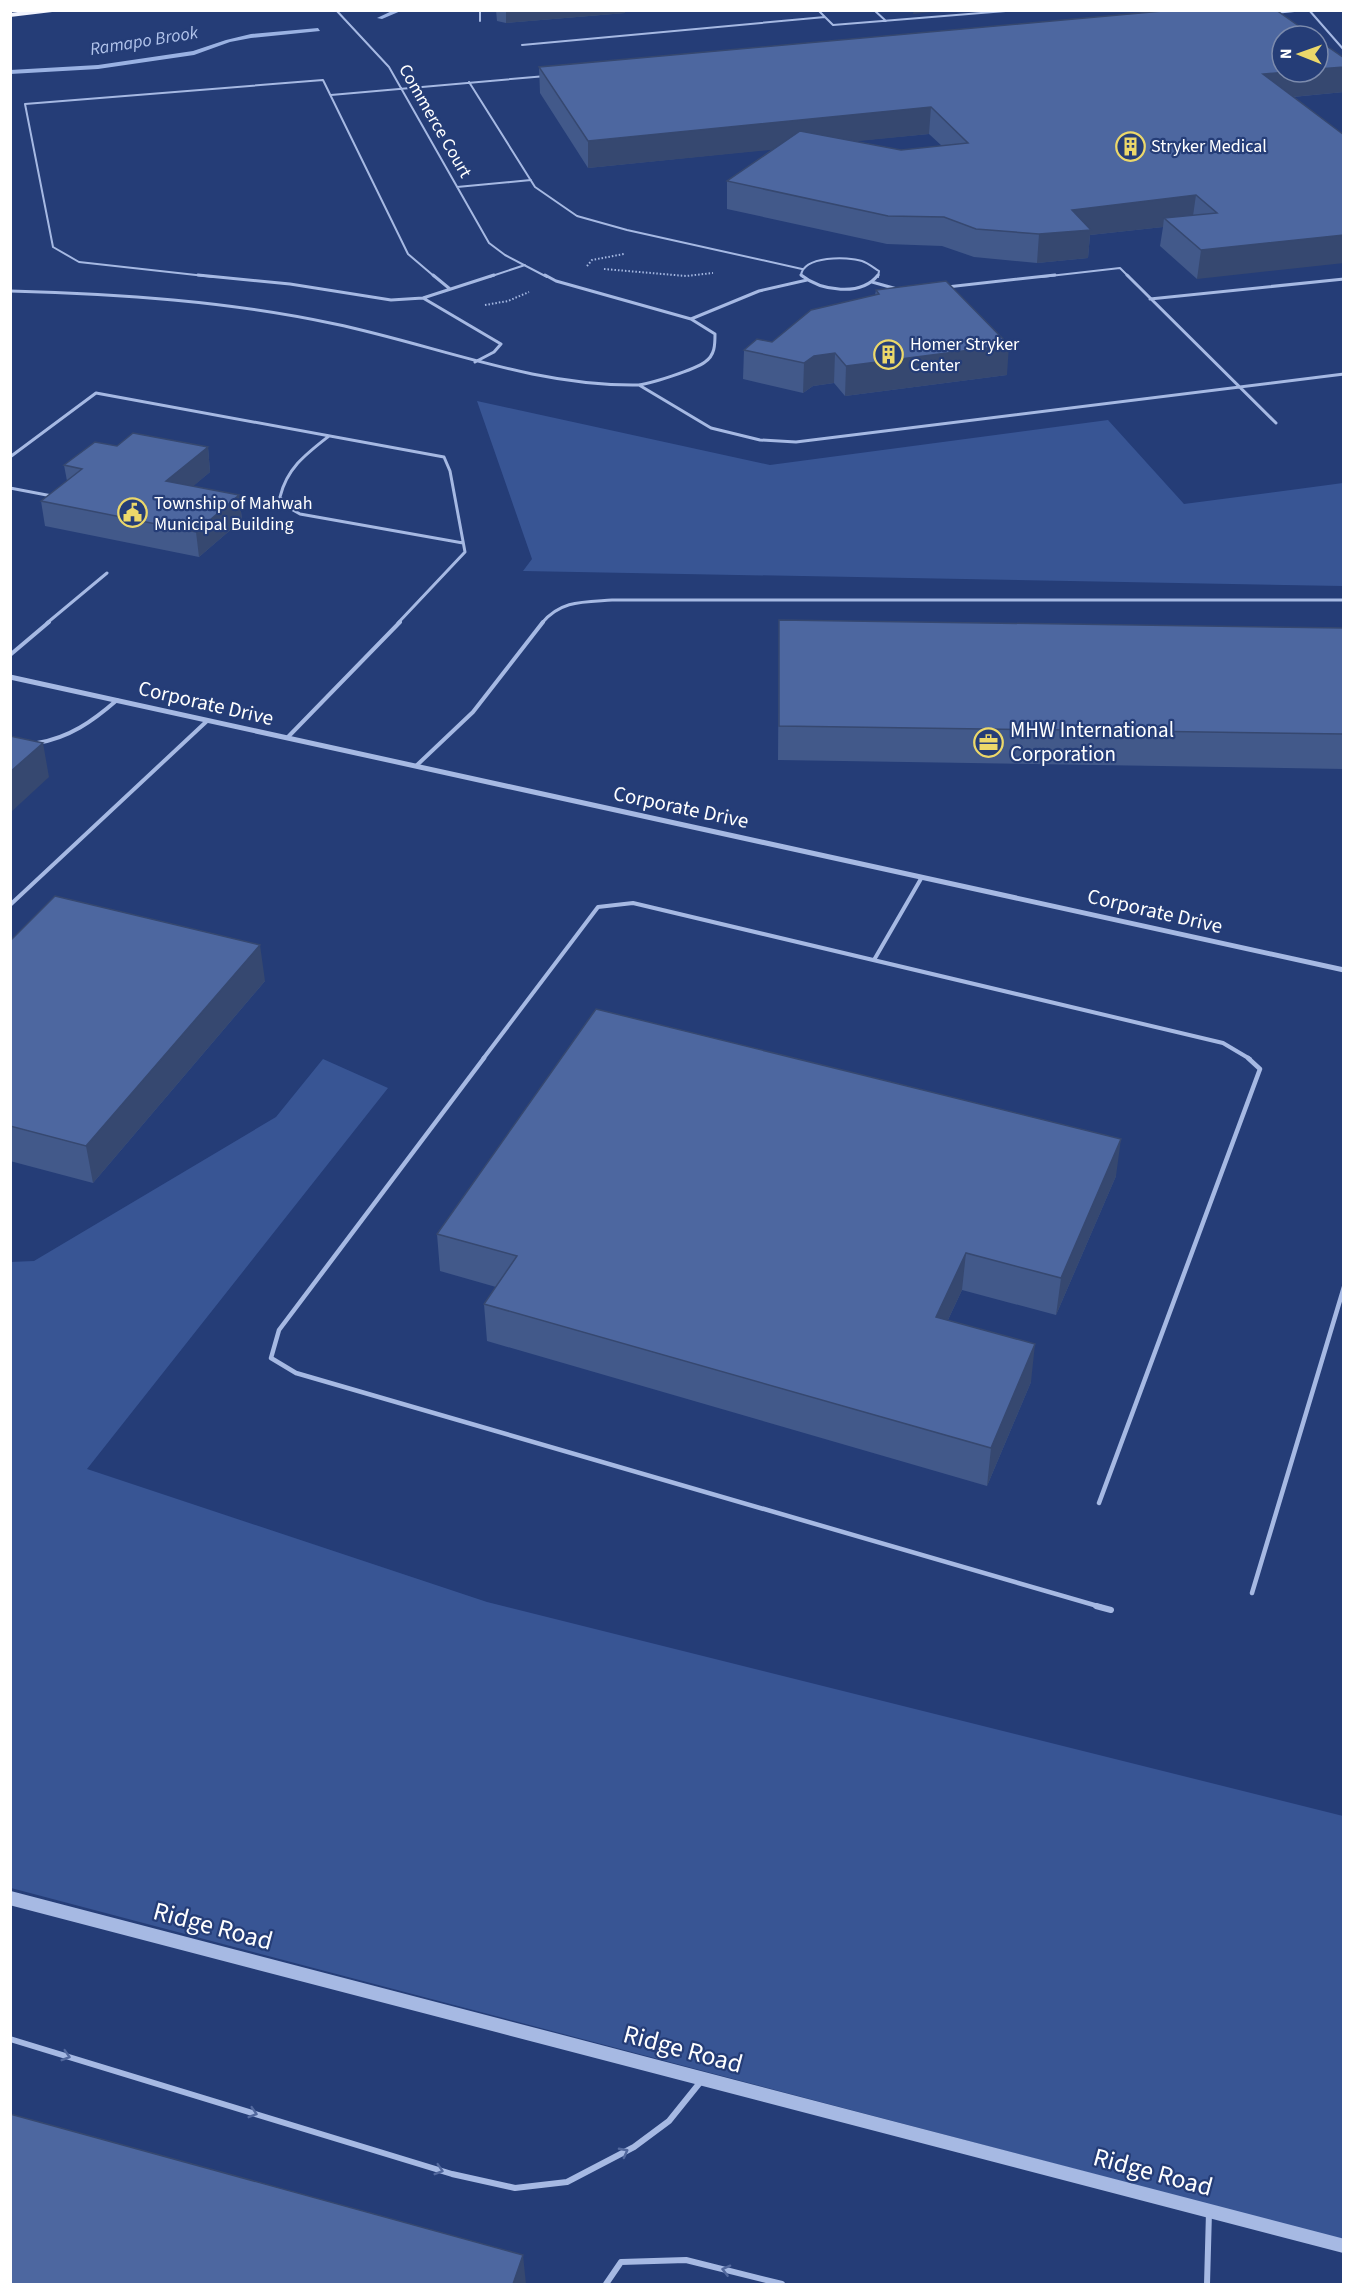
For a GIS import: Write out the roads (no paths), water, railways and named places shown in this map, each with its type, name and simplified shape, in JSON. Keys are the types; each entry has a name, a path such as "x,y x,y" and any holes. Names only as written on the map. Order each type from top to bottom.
{"highway":[{"path":"10,15 65,10"}],"street":[{"name":"Corporate Drive","path":"10,677 1344,970"},
{"name":"Ridge Road","path":"10,1898 1344,2246"}],"lane":[{"name":"Commerce Court","path":"336,10 389,67 403,88 489,243 525,265 556,280 691,319 715,334 715,350 706,362 639,385"},
{"path":"480,10 480,21"},
{"path":"818,10 833,25 1020,10"},
{"path":"874,10 886,21"},
{"path":"1269,14 1304,10"},
{"path":"1309,10 1344,50"},
{"path":"522,45 825,17"},
{"path":"331,95 552,75"},
{"path":"450,289 408,254 323,80 25,105 53,247 80,262 290,284 391,300 423,298 525,265"},
{"path":"469,82 531,180 543,194 578,216 627,230 802,269"},
{"path":"457,187 531,180"},
{"path":"849,258 863,261 879,271 878,277 872,282 861,286 839,288 817,285 807,280 801,274 802,269 809,263 820,260 849,258"},
{"path":"943,288 1120,268 1276,423"},
{"path":"1150,298 1344,279"},
{"path":"691,319 759,291 807,280"},
{"path":"872,282 899,289"},
{"path":"10,291 96,293 183,300 335,324 475,362 576,381 639,385 711,428 760,440 796,442 1344,375"},
{"path":"423,298 488,334 501,344 494,352 475,362"},
{"path":"10,457 96,393 444,457 450,471 465,552 286,738"},
{"path":"329,436 291,468 283,481 280,497 286,506 300,514 463,543"},
{"path":"10,488 61,498"},
{"path":"10,655 107,573"},
{"path":"416,766 473,712 552,611 575,603 624,600 1344,600"},
{"path":"29,744 50,742 70,735 117,700"},
{"path":"10,905 207,721"},
{"path":"873,960 922,876"},
{"path":"1099,1503 1260,1069 1245,1055 1223,1043 633,903 598,907 279,1330 271,1358 296,1373 1111,1610"},
{"path":"1252,1593 1344,1287"},
{"path":"10,2039 452,2174 515,2188 567,2182 634,2147 669,2121 703,2079"},
{"path":"1207,2284 1209,2211"},
{"path":"606,2284 621,2262 686,2260 782,2284"}],"waterway":[{"name":"Ramapo Brook","path":"380,18 400,10"},
{"name":"Ramapo Brook","path":"10,72 98,67 194,53 251,36 318,30"}],"place":[{"name":"Stryker Medical","path":"1130,146"},
{"name":"Homer Stryker Center","path":"889,354"},
{"name":"Township of Mahwah Municipal Building","path":"133,513"},
{"name":"MHW International Corporation","path":"989,742"}]}
